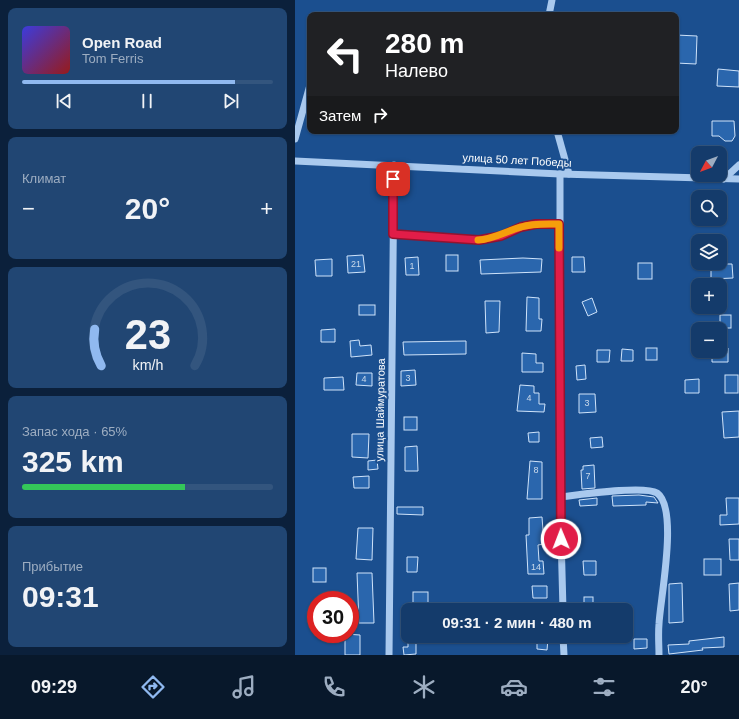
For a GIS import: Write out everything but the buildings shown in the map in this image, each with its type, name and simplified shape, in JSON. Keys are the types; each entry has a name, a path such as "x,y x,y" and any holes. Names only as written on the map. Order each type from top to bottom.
{"street":[{"path":"550,12 552,0"},
{"path":"295,139 307,96"},
{"path":"558,134 569,174"},
{"name":"улица 50 лет Победы","path":"295,161 560,174 691,178"},
{"name":"улица Шаймуратова","path":"389,655 393,165"},
{"path":"727,176 739,165"},
{"path":"560,174 560,497 563,603"},
{"name":"улица 50 лет Победы","path":"727,179 739,179"},
{"path":"393,234 479,240 501,236 521,227 536,224 559,224"},
{"path":"560,497 639,490 657,493 662,499 666,507 667,553 659,626 659,655"},
{"path":"563,643 564,655"}],"slow traffic":[{"path":"478,240 501,236 521,227 536,224 559,224 559,248"}],"route":[{"path":"393,179 393,234 479,240 501,236 521,227 536,224 559,224 561,539"}]}
